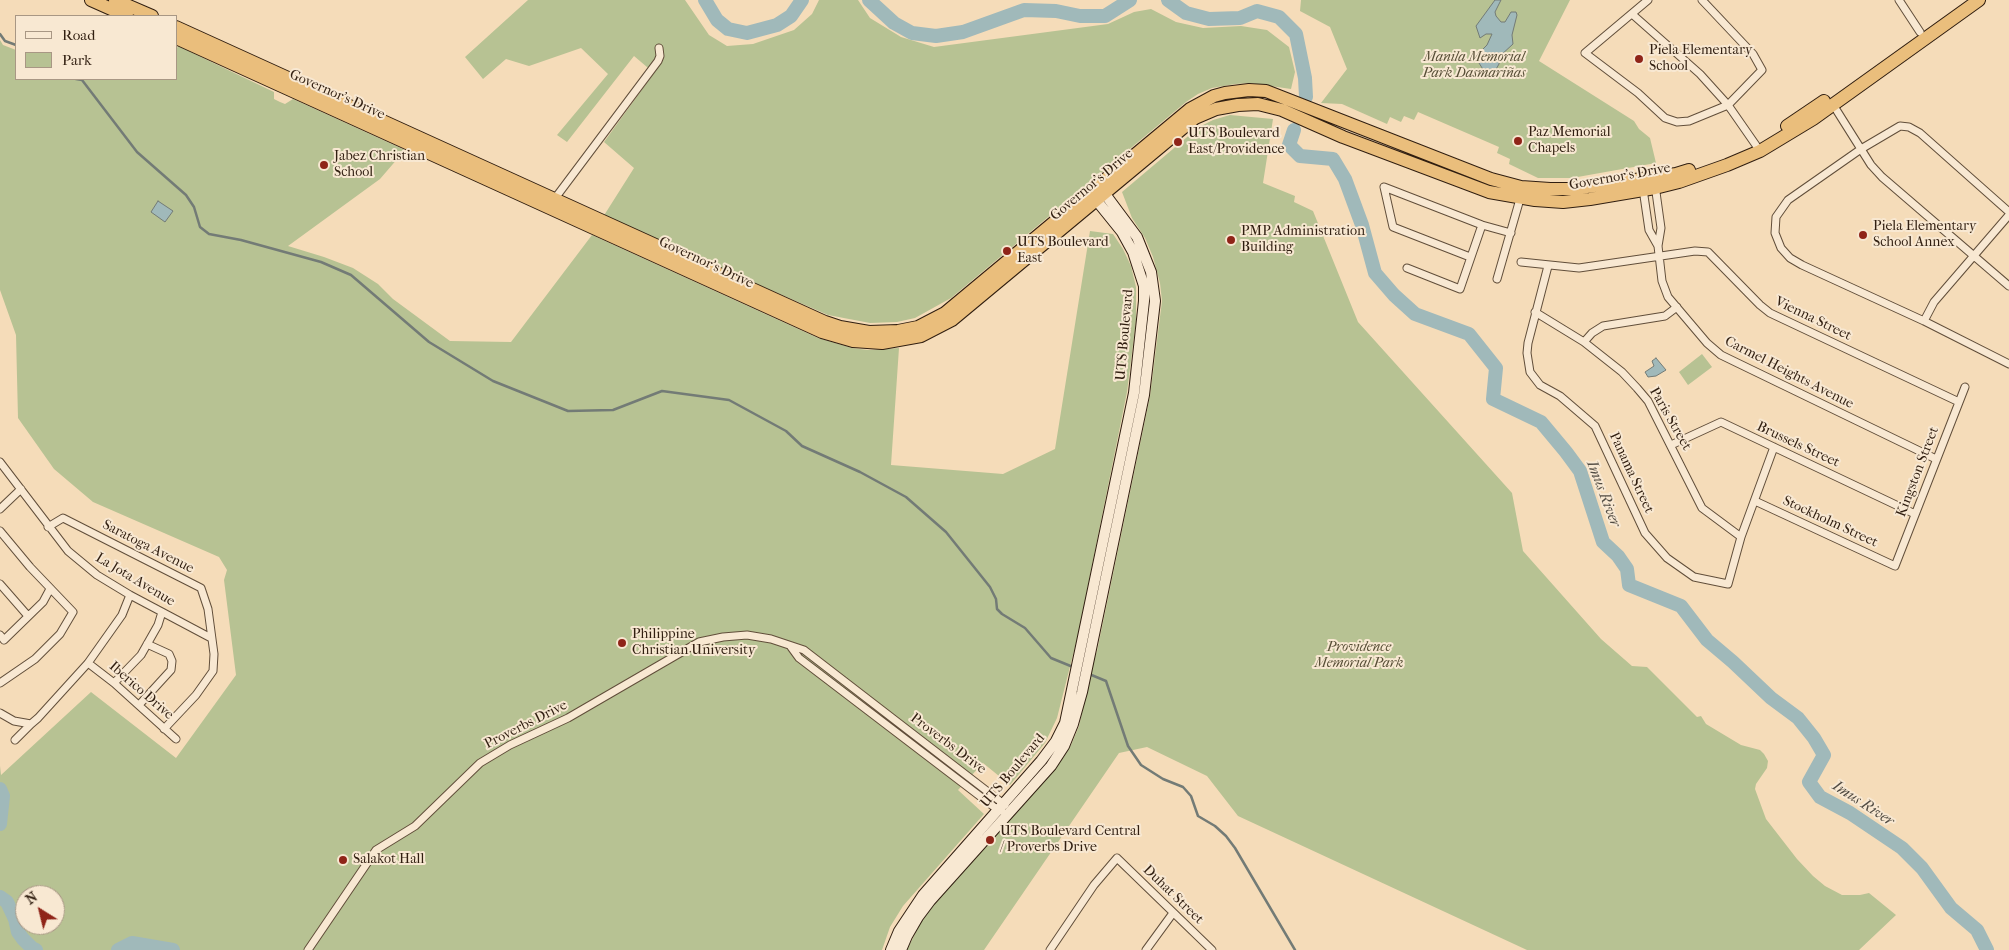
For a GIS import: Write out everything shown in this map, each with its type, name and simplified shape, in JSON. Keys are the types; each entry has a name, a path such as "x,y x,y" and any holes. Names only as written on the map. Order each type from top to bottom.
{"highway":[{"path":"91,0 125,15"},
{"path":"115,0 150,15"},
{"name":"Governor's Drive","path":"1894,56 1920,32 1964,0"},
{"name":"Governor's Drive","path":"178,39 825,322 855,330 882,333 918,327 945,313 1196,118 1205,113 1238,104 1285,105 1314,117 1343,137 1489,192 1520,199 1563,202 1590,199 1648,184 1708,173 1757,148 1788,135 1831,101 1894,56 1979,0"},
{"name":"Governor's Drive","path":"178,28 552,203"},
{"name":"Governor's Drive","path":"1314,117 1350,123 1491,179 1521,187 1550,190 1648,184"}],"main road":[{"name":"UTS Boulevard","path":"891,950 899,932 923,895 1004,808 1050,766 1064,746 1073,724 1083,657 1144,395 1155,301 1153,278 1143,248 1131,226 1099,195"},
{"name":"UTS Boulevard","path":"901,950 907,936 926,906 1004,808"}],"street":[{"path":"1648,0 1585,52 1638,93 1665,118 1677,122 1689,121 1728,106 1762,70 1753,54 1702,0"},
{"path":"1899,0 1920,32"},
{"path":"1632,14 1700,74 1728,106 1757,148"},
{"path":"552,203 650,69 658,61 660,56 659,48"},
{"path":"1831,101 1882,177 2009,286"},
{"path":"1924,322 1934,302 2009,214 1951,159 1920,133 1909,127 1900,126 1862,149 1788,200 1776,217 1775,233 1781,248 1796,261 2009,364"},
{"name":"Carmel Heights Avenue","path":"1648,184 1649,230 1658,246"},
{"name":"Carmel Heights Avenue","path":"1648,184 1661,228 1658,246 1662,281 1665,290 1707,343 1721,356 1936,459"},
{"path":"1470,257 1393,227 1384,187 1482,225 1511,233"},
{"path":"1497,279 1520,199"},
{"path":"1407,268 1460,289 1482,225"},
{"name":"Vienna Street","path":"1521,262 1579,268 1695,251 1708,252 1760,306 1770,313 1959,402"},
{"name":"Panama Street","path":"1548,266 1535,312 1527,353 1530,372 1533,378 1540,385 1560,396 1595,426 1645,533 1667,558 1694,577 1728,584 1741,537"},
{"path":"1584,342 1592,333 1603,326 1665,316 1677,307"},
{"name":"Paris Street","path":"1535,312 1584,342 1622,372 1638,388 1648,401 1702,508 1741,537"},
{"name":"Kingston Street","path":"1895,566 1965,387"},
{"name":"Brussels Street","path":"1671,445 1721,422 1915,514"},
{"path":"1741,537 1774,447"},
{"name":"La Jota Avenue","path":"0,462 68,551 130,595 211,638"},
{"path":"0,509 21,490"},
{"name":"Stockholm Street","path":"1754,501 1895,566"},
{"name":"Saratoga Avenue","path":"48,527 64,518 201,588 208,608 214,654 213,671 196,695 164,729"},
{"path":"0,531 50,589 73,612 60,634 36,659 0,683"},
{"path":"0,584 28,616"},
{"path":"0,635 4,640 43,602 50,589"},
{"path":"15,740 88,663 122,615 130,595"},
{"path":"114,682 141,655 158,625 162,612"},
{"name":"Proverbs Drive","path":"308,950 376,850 415,826 480,763 510,745 568,718 699,642 723,637 747,635 770,639 791,647 799,658 1004,808"},
{"path":"139,705 171,670 172,661 169,654 147,644"},
{"name":"Iberico Drive","path":"88,663 114,682 176,739"},
{"path":"0,713 14,721 31,724"},
{"name":"Duhat Street","path":"1050,950 1094,884 1117,858 1212,950"},
{"path":"1146,950 1173,912"}],"green space":[{"path":"528,0 685,0 709,35 727,46 753,44 794,30 812,14 819,0 858,0 870,18 901,37 934,47 1108,24 1134,12 1151,9 1176,22 1203,28 1241,26 1267,30 1289,47 1295,72 1291,89 1250,83 1212,88 1198,94 951,298 915,318 897,322 870,323 828,315 603,217 634,168 604,142 654,73 634,56 567,142 557,135 608,74 581,48 529,66 506,59 483,79 465,57"},
{"name":"Manila Memorial Park Dasmariñas","path":"1301,0 1570,0 1539,61 1634,121 1639,129 1650,138 1656,163 1572,178 1538,178 1509,164 1510,159 1497,153 1499,147 1418,112 1414,120 1404,116 1401,122 1390,117 1387,124 1342,104 1321,103 1347,69 1330,27 1300,11"},
{"path":"0,40 3,45 15,50 15,80 178,80 178,46 274,92 274,99 280,102 285,104 293,99 405,150 380,179 288,246 353,268 378,284 393,299 450,341 511,342 592,235 818,338 852,348 868,350 899,348 891,465 1003,474 1055,449 1090,231 1113,234 1131,266 1136,287 1136,321 1127,392 1078,635 1057,718 1045,743 1010,785 983,763 958,790 984,814 903,906 890,927 882,950 0,950 0,766 1,775 91,692 176,758 236,675 224,580 227,570 219,557 93,502 54,469 18,418 16,335 0,290"},
{"name":"Providence Memorial Park","path":"1230,115 1273,119 1263,183 1295,196 1294,202 1313,211 1358,322 1512,493 1523,551 1601,639 1632,666 1647,667 1697,717 1701,716 1706,724 1741,745 1760,750 1764,754 1768,761 1767,768 1756,784 1755,789 1766,819 1797,859 1813,876 1825,886 1842,895 1869,893 1896,915 1859,950 1527,950 1238,816 1207,776 1147,747 1119,753 984,950 907,950 922,920 935,903 1056,768 1071,745 1079,726 1097,651 1150,396 1162,301 1160,283 1153,257 1145,238 1132,218 1122,192 1199,127"},
{"path":"1702,354 1712,367 1688,385 1679,372"}],"water":[{"path":"1495,0 1501,0 1495,12 1501,22 1505,22 1511,12 1516,12 1512,35 1513,44 1500,56 1499,64 1495,71 1484,71 1479,63 1481,51 1487,45 1492,34 1486,34 1480,38 1476,26"},
{"path":"158,201 173,211 165,222 151,212"},
{"path":"1656,358 1666,370 1656,376 1648,377 1645,372 1654,366 1652,361"}],"waterway":[{"name":"Imus River","path":"705,0 717,20 728,29 747,33 777,25 791,16 802,0"},
{"name":"Imus River","path":"869,0 894,23 912,33 936,36 963,32 1024,10 1056,11 1080,16 1105,16 1130,0"},
{"name":"Imus River","path":"1168,0 1186,13 1209,19 1240,18 1257,11 1279,17 1296,34 1305,78 1306,97"},
{"path":"0,34 5,41 15,45"},
{"path":"82,80 137,152 186,195 194,207 200,227 209,234 241,240 321,262 351,275 429,342 493,381 568,411 613,410 662,391 729,400 786,431 802,446 860,472 906,497 946,532 990,587 996,599 997,609 1025,628 1051,658 1073,667"},
{"name":"Imus River","path":"1294,130 1289,145 1300,156 1333,159 1345,179 1362,225 1375,273 1394,295 1415,314 1469,334 1496,368 1493,399 1541,422 1580,471 1603,542 1618,556 1627,569 1629,585 1681,606 1707,640 1771,698 1798,718 1814,738 1824,755 1809,782 1820,797 1850,813 1902,848 1922,868 1951,908 1977,930 1987,950"},
{"path":"1089,674 1106,681 1128,746 1141,765 1163,779 1183,787 1191,796 1198,816 1215,826 1235,848 1295,950"},
{"path":"0,789 3,796 0,824"},
{"path":"0,897 7,902 15,919 18,932 36,950"},
{"path":"118,950 132,943 173,950"}],"place":[{"name":"Piela Elementary School","path":"1639,59"},
{"name":"Paz Memorial Chapels","path":"1518,141"},
{"name":"UTS Boulevard East/Providence","path":"1178,142"},
{"name":"Jabez Christian School","path":"324,165"},
{"name":"Piela Elementary School Annex","path":"1863,235"},
{"name":"PMP Administration Building","path":"1231,240"},
{"name":"UTS Boulevard East","path":"1007,251"},
{"name":"Philippine Christian University","path":"622,643"},
{"name":"UTS Boulevard Central / Proverbs Drive","path":"990,840"},
{"name":"Salakot Hall","path":"343,860"}]}
